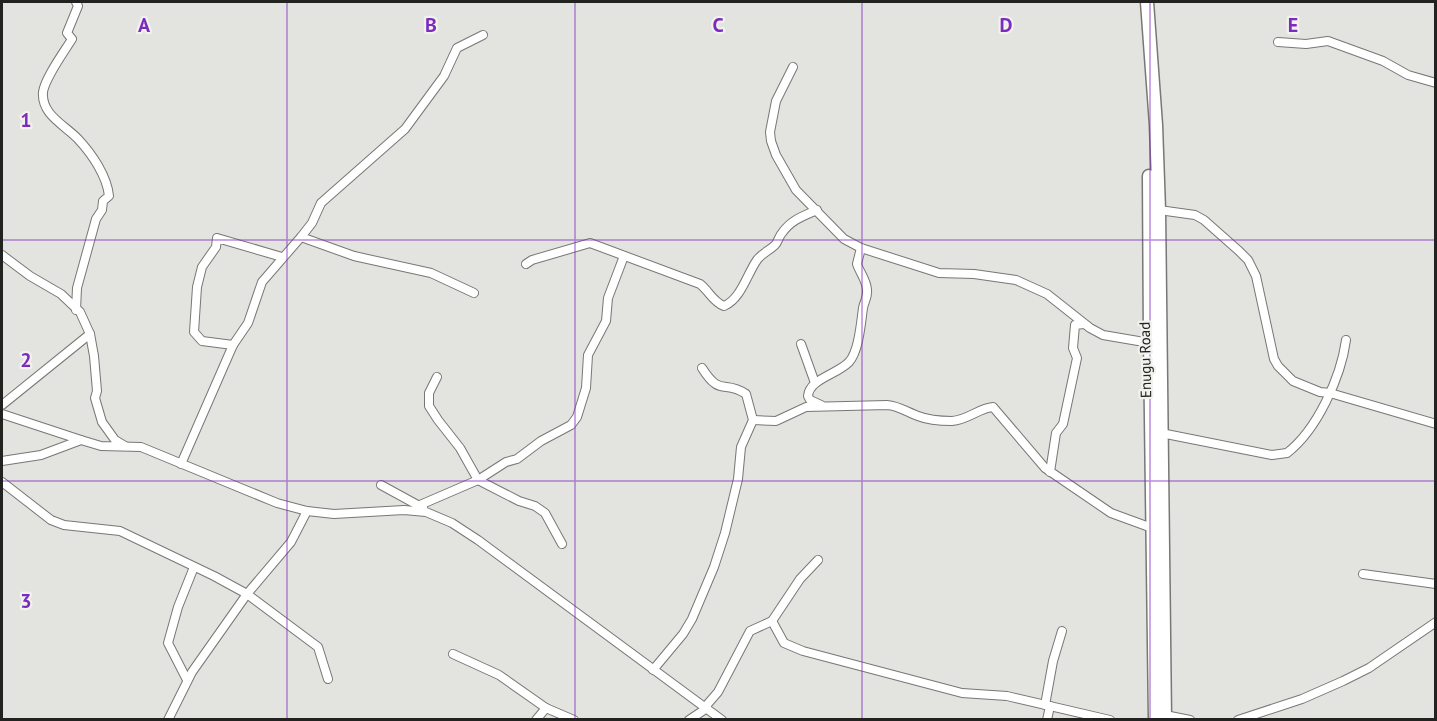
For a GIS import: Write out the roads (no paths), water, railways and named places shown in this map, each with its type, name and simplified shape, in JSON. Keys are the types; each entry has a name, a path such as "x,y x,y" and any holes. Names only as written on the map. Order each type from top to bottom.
{"main road":[{"path":"1139,2 1148,126 1152,528 1162,718"},
{"name":"Enugu Road","path":"1147,2 1156,125 1159,210 1162,718"}],"street":[{"path":"76,2 78,6 69,23 67,33 72,39 44,90 44,99 47,109 59,124 77,138 100,170 108,187 109,196 103,201 102,210 96,219 79,280 76,310"},
{"path":"181,464 233,345 248,323 262,282 312,223 321,203 405,129 444,76 457,48 483,35"},
{"path":"1278,42 1306,44 1328,41 1383,61 1408,75 1436,84"},
{"path":"793,67 786,76 776,101 770,132 771,141 776,155 796,190 844,239 861,248 939,273 974,274 1016,280 1047,294 1083,324 1103,335 1150,343"},
{"path":"526,264 532,260 589,243 700,284 709,291 716,302 724,306 741,289 757,260 766,250 775,245 794,220 817,210"},
{"path":"1159,210 1195,215 1204,220 1248,260 1256,276 1274,359 1284,374 1293,381 1320,392 1436,424"},
{"path":"301,237 354,256 431,273 474,293"},
{"path":"233,345 201,341 194,332 197,287 202,267 216,247 217,238 282,257"},
{"path":"825,406 814,402 808,396 810,388 815,383 843,367 852,359 868,291 857,264 861,248"},
{"path":"2,255 30,276 61,294 80,312 90,334 97,391 95,398 102,422 115,440 127,447"},
{"path":"2,414 100,446 141,447 277,502 307,511 334,514 423,508 478,480 506,462 517,459 541,441 571,425 584,402 588,354 606,321 608,298 624,256"},
{"path":"1050,471 1056,432 1063,424 1077,358 1073,348 1076,325 1083,324"},
{"path":"2,405 90,334"},
{"path":"1161,433 1272,455 1287,453 1316,421 1330,393 1346,340"},
{"path":"801,344 815,383"},
{"path":"653,670 687,627 714,567 738,479 741,447 753,420 746,394 738,389 717,386 710,381 702,368"},
{"path":"437,377 429,393 429,406 460,448 478,480 519,501 535,506 545,513 562,544"},
{"path":"753,420 776,421 806,407 887,405 897,406 920,417 944,421 964,419 993,407 1050,471 1111,513 1152,528"},
{"path":"2,461 41,455 81,440"},
{"path":"2,482 51,520 64,525 120,531 247,594 318,647 328,679"},
{"path":"381,484 478,540 722,720"},
{"path":"168,720 187,680 247,594 291,542 307,511"},
{"path":"689,720 706,707 718,692 750,631 771,621 800,579 818,560"},
{"path":"187,680 168,643 178,607 194,567"},
{"path":"1363,574 1436,584"},
{"path":"771,621 784,643 803,651 962,693 1007,696 1110,720"},
{"path":"1238,720 1302,699 1343,681 1369,668 1436,622"},
{"path":"1047,720 1053,661 1062,631"},
{"path":"453,654 499,675 546,708 574,720"},
{"path":"536,720 546,708"},
{"path":"1162,718 1190,720"}]}
